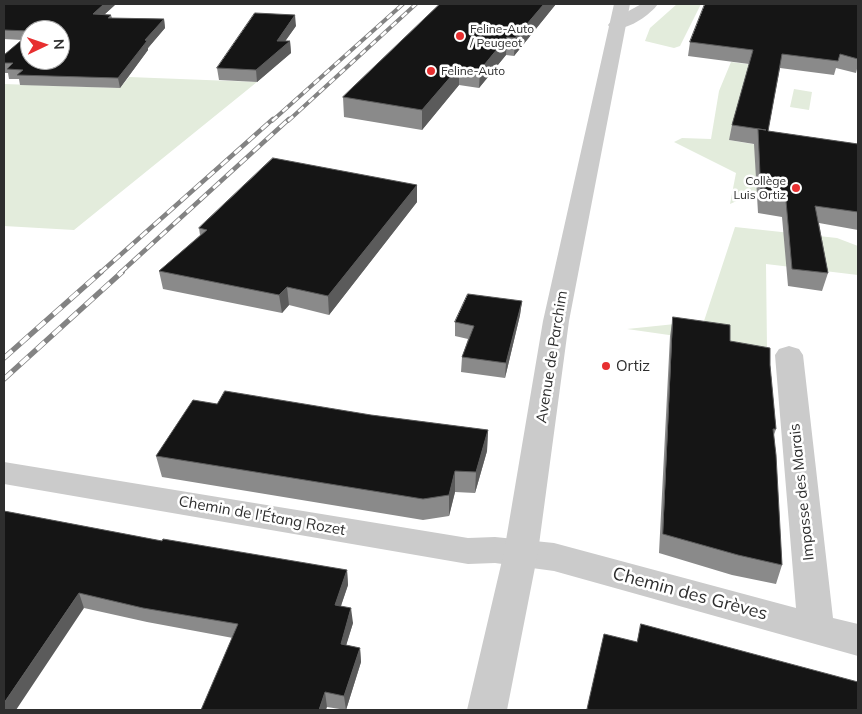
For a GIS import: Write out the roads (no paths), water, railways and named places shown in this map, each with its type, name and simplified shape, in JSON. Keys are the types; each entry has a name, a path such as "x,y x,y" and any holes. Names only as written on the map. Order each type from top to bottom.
{"street":[{"path":"619,15 635,16 650,4"},
{"name":"Avenue de Parchim","path":"487,710 522,552 556,321 619,15"},
{"name":"Impasse des Marais","path":"789,355 816,628"},
{"name":"Chemin de l'Étang Rozet","path":"4,473 468,551 522,552"},
{"name":"Chemin des Grèves","path":"522,552 554,557 858,640"}],"railway":[{"path":"272,121 403,4"},
{"path":"288,121 416,4"},
{"path":"100,273 273,119"},
{"path":"120,273 289,119"},
{"path":"4,358 101,272"},
{"path":"4,379 122,272"}],"place":[{"name":"Feline-Auto / Peugeot","path":"460,36"},
{"name":"Feline-Auto","path":"431,71"},
{"name":"Collège Luis Ortiz","path":"796,188"},
{"name":"Ortiz","path":"606,366"}]}
